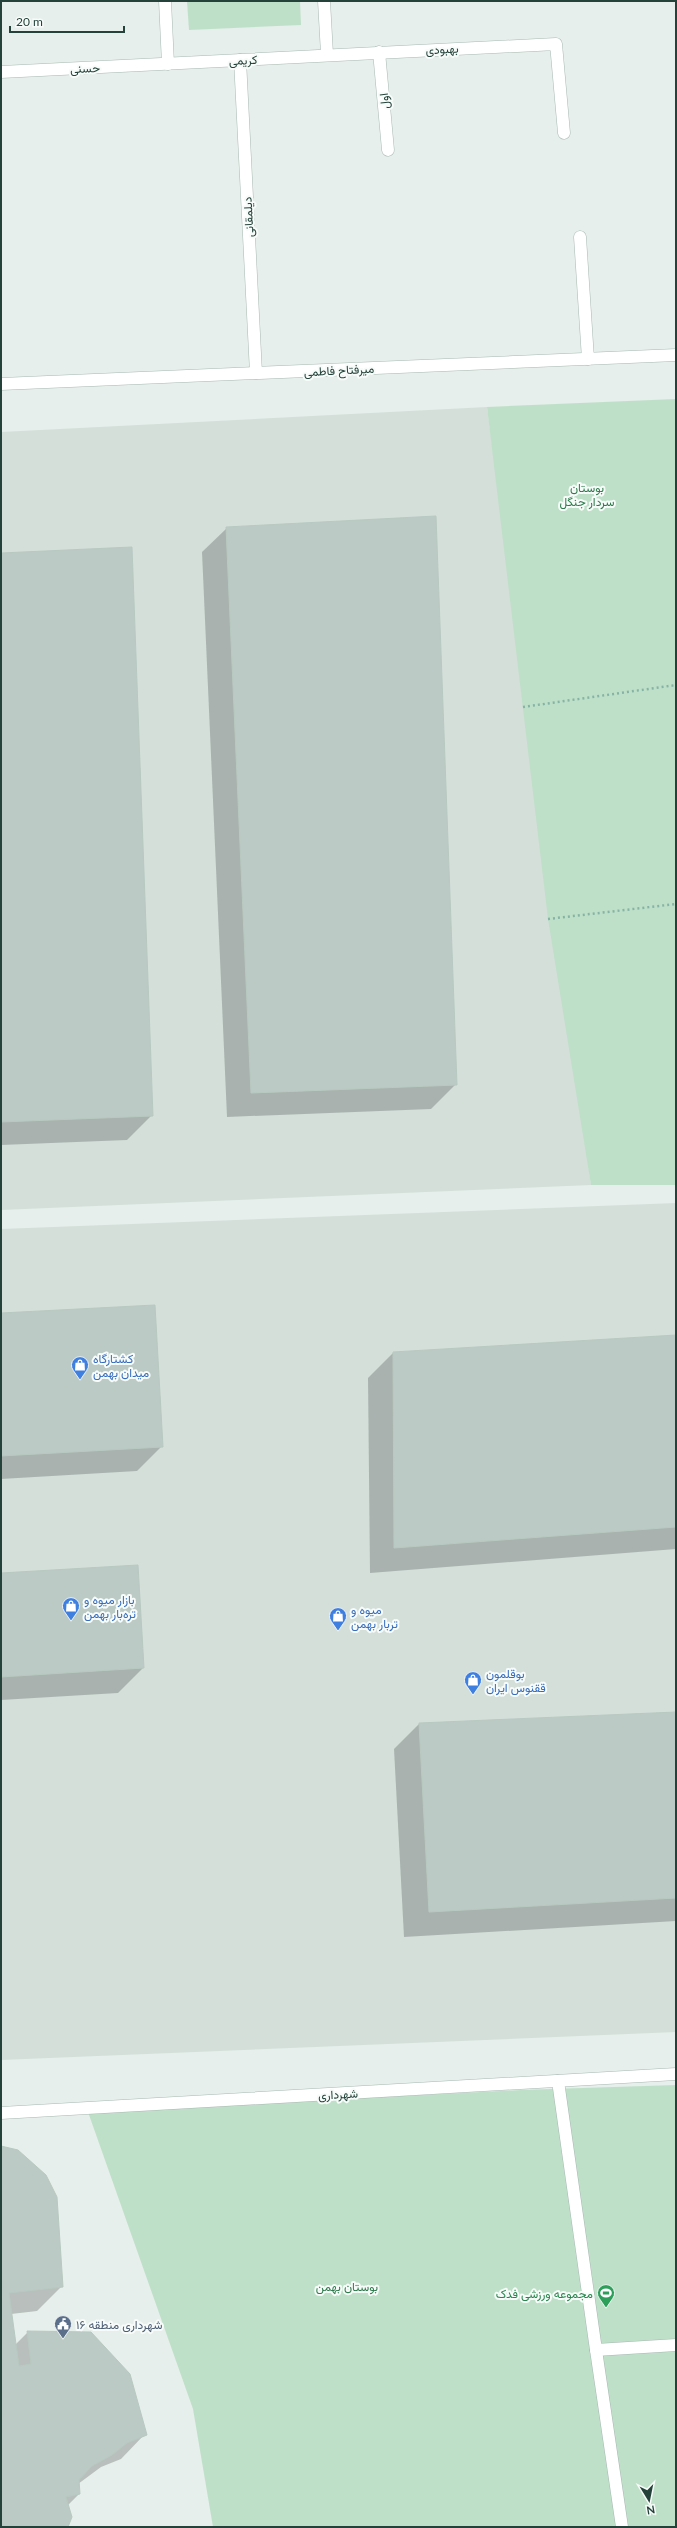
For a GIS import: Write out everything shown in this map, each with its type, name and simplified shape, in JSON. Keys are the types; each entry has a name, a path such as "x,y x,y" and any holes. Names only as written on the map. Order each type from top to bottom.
{"street":[{"path":"165,1 168,64"},
{"path":"324,1 327,54"},
{"name":"بهبودی","path":"327,54 556,44 564,133"},
{"name":"اول","path":"379,52 388,150"},
{"name":"کریمی","path":"168,64 327,54"},
{"name":"دیلمقانی","path":"240,60 256,373"},
{"name":"حسنی","path":"1,72 168,64"},
{"path":"580,237 588,359"},
{"name":"میرفتاح فاطمی","path":"1,384 676,355"},
{"name":"شهرداری","path":"1,2113 676,2074"},
{"path":"558,2081 622,2527"},
{"path":"596,2350 676,2345"}],"path":[{"path":"523,707 676,685"},
{"path":"548,919 676,904"}],"shaded area":[{"path":"487,407 591,1185 1,1210 1,432"},
{"name":"میوه و تربار بهمن","path":"676,1203 676,2032 1,2060 1,1229"}],"green space":[{"path":"187,1 300,1 301,25 189,30"},
{"name":"بوستان سردار جنگل","path":"676,399 676,1185 591,1185 548,919 487,407"},
{"name":"بوستان بهمن","path":"676,2085 676,2527 213,2527 193,2409 88,2112 521,2090"}],"building":[{"path":"436,516 457,1085 251,1093 226,527"},
{"path":"132,547 153,1116 1,1122 1,553"},
{"name":"کشتارگاه میدان بهمن","path":"155,1305 163,1447 1,1456 1,1313"},
{"path":"676,1335 676,1527 394,1548 393,1352"},
{"name":"بازار میوه و تره‌بار بهمن","path":"138,1565 144,1668 1,1677 1,1573"},
{"path":"676,1712 676,1898 429,1912 419,1723"},
{"name":"شهرداری منطقه ۱۶","path":"1,2146 18,2150 46,2175 57,2197 63,2287 9,2293 19,2366 31,2364 27,2331 91,2332 130,2374 147,2435 127,2443 112,2455 92,2466 79,2480 80,2494 66,2497 72,2517 68,2527 1,2527"}],"place":[{"name":"کشتارگاه میدان بهمن","path":"80,1380"},
{"name":"بازار میوه و تره‌بار بهمن","path":"71,1621"},
{"name":"میوه و تربار بهمن","path":"338,1631"},
{"name":"بوقلمون ققنوس ایران","path":"473,1695"},
{"name":"مجموعه ورزشی فدک","path":"606,2308"},
{"name":"شهرداری منطقه ۱۶","path":"63,2339"}]}
